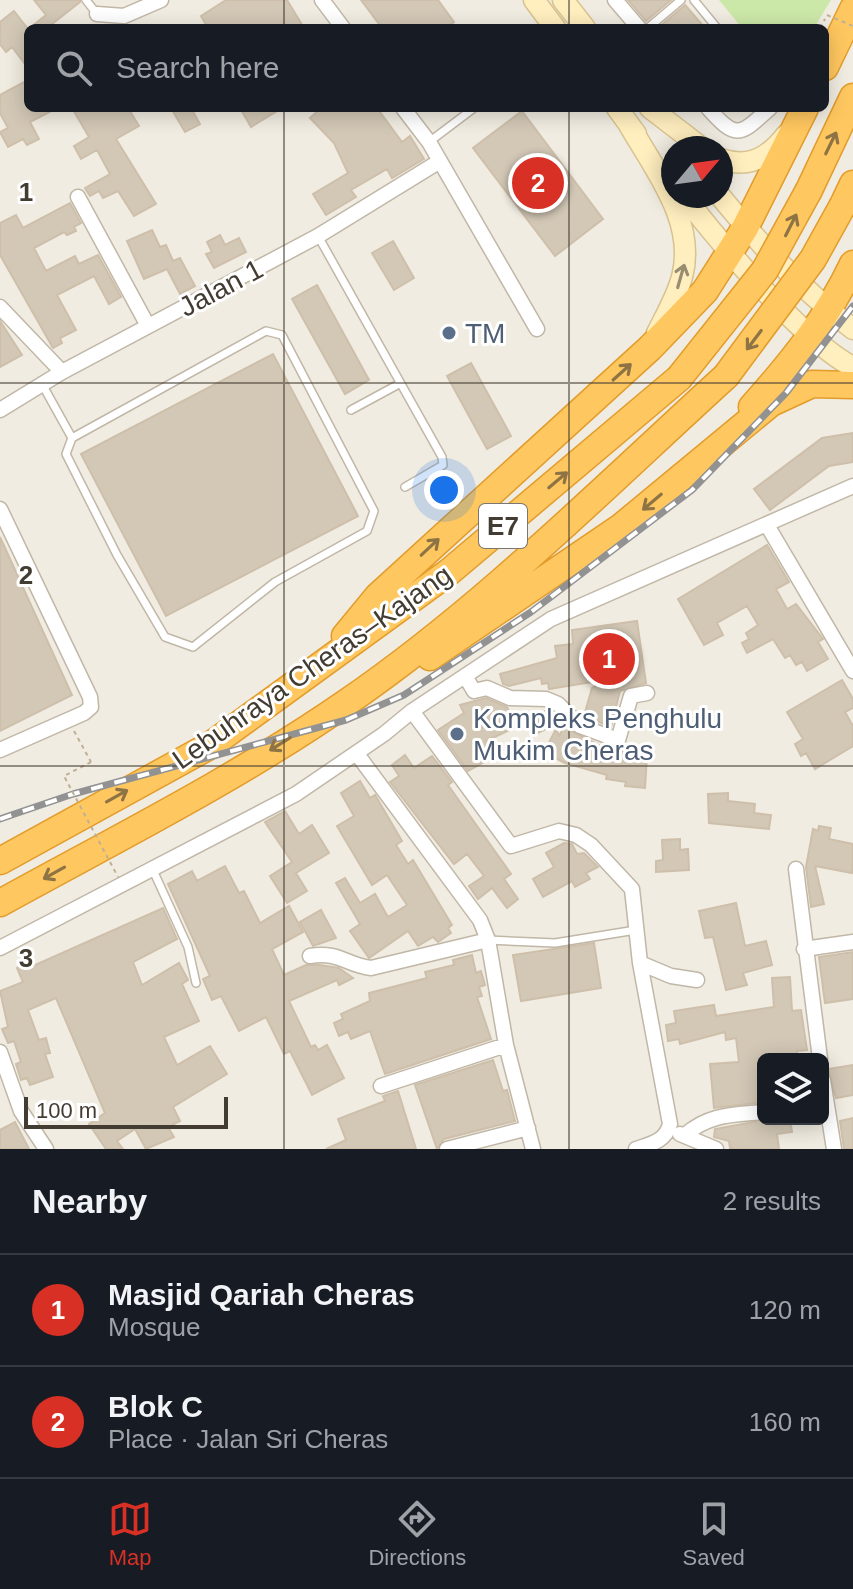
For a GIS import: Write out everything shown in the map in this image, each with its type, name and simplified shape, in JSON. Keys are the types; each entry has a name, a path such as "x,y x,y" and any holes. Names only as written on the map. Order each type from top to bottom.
{"highway":[{"path":"829,59 853,9"},
{"name":"Lebuhraya Cheras–Kajang","path":"0,861 211,745 449,572 679,378 765,270 809,190 853,97"},
{"path":"320,665 378,596 650,348 705,291 721,242 745,228 803,112"},
{"name":"Lebuhraya Cheras–Kajang","path":"0,903 219,782 346,703 462,613 726,376 813,259 848,195"},
{"path":"711,451 812,336 853,264"},
{"path":"346,703 443,649 621,527 771,403 812,384 853,385"}],"main road":[{"path":"534,0 552,24"},
{"path":"563,0 582,24"},
{"path":"652,112 671,136"},
{"path":"654,112 686,136"},
{"path":"733,163 762,159 803,112"},
{"path":"622,116 661,166"},
{"path":"622,116 681,218 686,240 682,278 650,348"},
{"path":"694,208 721,242 812,336 853,367"},
{"path":"729,208 745,228 829,310 853,329"}],"street":[{"path":"97,14 124,16 161,0"},
{"path":"322,0 340,24"},
{"path":"615,0 636,24"},
{"path":"406,112 429,142 537,329"},
{"path":"712,112 727,129 736,133 745,130 765,112"},
{"name":"Jalan 1","path":"0,410 62,372 318,236 440,161"},
{"path":"78,197 148,326"},
{"path":"0,307 62,372"},
{"path":"0,948 296,794 357,754 412,711 551,619 853,486"},
{"path":"0,509 90,697 91,707 0,750"},
{"path":"767,525 853,671"},
{"path":"465,676 474,691 487,688 510,698 546,699 558,704 580,726 618,740 631,696 647,693"},
{"path":"412,711 511,846 559,831 576,835 591,845 632,889 640,963 670,1124 668,1133 658,1142 636,1149"},
{"path":"357,754 480,920 488,940 506,1045 533,1149"},
{"path":"796,869 819,1053"},
{"path":"310,956 330,952 357,966 371,968 488,940"},
{"path":"804,949 853,942"},
{"path":"640,963 671,976 697,980"},
{"path":"381,1086 506,1045"},
{"path":"0,1052 21,1111 46,1149"},
{"path":"685,1135 701,1122 715,1116 757,1112"},
{"path":"829,1118 834,1149"},
{"path":"447,1149 528,1128"},
{"path":"668,1133 685,1135 716,1149"}],"lane":[{"path":"86,0 97,14"},
{"path":"653,24 681,0"},
{"path":"694,0 714,24"},
{"path":"429,142 469,112"},
{"path":"318,236 443,465 405,487"},
{"path":"42,384 72,438 66,454 117,555 165,637 193,647 275,582 367,531 374,511 282,335 266,331 72,438"},
{"path":"351,410 399,384"},
{"path":"152,868 188,947 196,983"},
{"path":"488,940 555,943 636,930"}],"path":[{"path":"822,24 827,15 853,26"},
{"path":"68,720 91,762 64,776 118,877"}],"green space":[{"path":"719,0 831,0 816,24 739,24"}],"building":[{"path":"34,0 80,0 52,24 35,24 46,15"},
{"path":"226,0 287,0 302,24 206,24 201,16"},
{"path":"361,0 438,0 454,22 451,24 379,24"},
{"path":"628,0 671,0 646,21"},
{"path":"685,5 702,24 663,24"},
{"path":"14,11 24,24 24,63 12,47 6,52 0,44 0,22"},
{"path":"24,82 24,112 49,112 30,122 39,139 27,145 23,139 8,147 0,132 8,128 0,113 0,95"},
{"path":"74,112 130,112 139,126 116,139 156,204 134,216 118,191 103,198 99,191 90,196 85,188 110,174 97,150 81,159 74,146 89,137"},
{"path":"173,112 193,112 200,124 185,132"},
{"path":"242,112 275,112 251,127"},
{"path":"317,112 380,112 402,142 410,136 424,159 392,178 387,169 351,190 356,197 326,215 313,194 348,173 334,143 310,118"},
{"path":"523,112 603,219 555,256 473,148"},
{"path":"70,203 81,223 74,227 76,231 67,235 64,232 34,248 46,271 75,256 79,264 98,255 121,297 109,304 94,276 57,295 76,330 60,338 62,343 53,348 0,255 0,223 16,215 23,228"},
{"path":"152,230 160,247 166,245 173,261 180,258 195,286 180,294 167,269 144,279 127,241"},
{"path":"220,235 225,245 239,238 246,252 214,268 206,254 212,252 207,242"},
{"path":"393,241 414,278 394,290 372,253"},
{"path":"317,285 369,380 345,394 292,299"},
{"path":"0,321 22,355 0,367"},
{"path":"273,354 358,516 166,616 81,454"},
{"path":"471,363 511,436 487,449 447,376"},
{"path":"853,433 853,462 829,466 770,510 754,489 822,438"},
{"path":"0,537 72,695 0,731"},
{"path":"767,545 789,582 776,589 787,609 796,604 823,639 818,642 828,659 807,671 802,662 796,665 790,655 785,658 773,639 747,653 742,643 749,639 746,633 758,625 747,606 717,623 723,635 704,645 678,599"},
{"path":"637,621 646,683 620,691 611,727 584,716 592,688 610,679 549,689 548,683 542,684 541,678 509,686 503,684 500,674 557,658 555,646 573,644 572,630"},
{"path":"842,680 853,699 853,708 845,712 853,726 853,746 815,769 806,753 801,756 795,744 803,739 787,712"},
{"path":"486,698 507,707 516,727 486,741 495,756 468,771 438,730 464,713 460,705"},
{"path":"547,710 554,725 534,735 527,720"},
{"path":"564,727 610,751 639,752 638,756 647,756 645,788 625,786 626,782 606,779 607,775 565,763 544,752 556,729 559,736"},
{"path":"405,755 414,768 432,756 452,782 448,785 511,874 504,879 518,899 507,908 492,888 478,899 469,886 484,876 467,854 454,864 390,782 399,776 392,765"},
{"path":"360,781 370,798 375,795 402,841 396,845 408,864 413,860 452,925 448,928 451,933 438,942 433,937 418,946 408,931 369,958 350,931 360,924 336,883 345,878 360,903 375,894 388,917 407,905 387,875 372,885 337,826 354,816 341,793"},
{"path":"728,793 728,801 755,804 754,813 771,815 769,829 709,823 708,794"},
{"path":"285,811 299,834 312,825 329,853 296,873 307,891 287,903 270,876 292,862 265,822"},
{"path":"819,826 831,828 829,839 853,844 853,867 852,873 815,866 824,904 811,907 806,867 813,829 818,831"},
{"path":"680,839 680,850 688,849 689,870 656,872 656,861 663,860 662,840"},
{"path":"564,843 572,844 577,854 584,853 598,867 586,873 590,879 575,887 572,881 543,897 533,879 554,867 546,853"},
{"path":"225,866 239,893 244,891 260,923 289,906 303,932 272,949 284,975 306,965 320,965 339,968 353,978 339,985 337,980 289,1001 311,1047 315,1045 318,1050 327,1045 344,1078 312,1095 290,1051 284,1054 266,1017 239,1031 221,996 212,1000 203,979 210,976 168,884 192,871 197,881"},
{"path":"736,903 745,946 766,941 772,965 743,973 747,985 726,990 713,937 705,938 699,911"},
{"path":"163,908 177,939 133,962 142,985 179,963 188,980 182,984 199,1021 164,1037 177,1065 210,1046 227,1074 173,1107 180,1121 168,1127 174,1137 146,1149 135,1129 117,1141 123,1149 106,1149 89,1124 105,1113 56,998 28,1010 39,1040 46,1038 50,1053 45,1054 53,1077 30,1085 27,1078 21,1080 16,1064 21,1062 14,1041 8,1043 2,1029 8,1027 0,991 23,982 17,968 31,962 33,966"},
{"path":"321,910 336,938 313,946 300,922"},
{"path":"594,943 601,988 521,1001 513,955"},
{"path":"853,952 853,999 825,1003 819,957"},
{"path":"472,955 476,973 481,971 485,985 479,987 482,996 477,997 491,1039 385,1074 370,1031 351,1039 348,1032 339,1036 334,1023 343,1019 341,1014 370,1001 369,993 427,978 425,972 454,965 453,960"},
{"path":"790,977 792,1011 801,1010 807,1050 797,1053 757,1053 757,1103 714,1108 710,1064 739,1062 736,1038 726,1040 725,1032 680,1044 679,1039 668,1041 666,1025 676,1023 674,1011 714,1005 716,1016 774,1007 772,978"},
{"path":"493,1060 503,1091 507,1090 515,1121 444,1139 437,1149 415,1085"},
{"path":"853,1065 853,1095 836,1098 829,1069"},
{"path":"398,1091 416,1149 326,1149 346,1140 338,1119 385,1101 383,1096"},
{"path":"853,1118 853,1149 844,1149 840,1121"},
{"path":"757,1121 757,1125 791,1125 792,1132 777,1134 779,1149 735,1149 730,1148 729,1141 714,1137 715,1129"},
{"path":"15,1122 29,1149 0,1149 0,1130"}],"railway":[{"path":"0,819 73,794 346,720 404,695 531,612 692,490 786,393 853,306"}],"place":[{"name":"Blok C","path":"538,183"},
{"name":"TM","path":"449,333"},
{"name":"Masjid Qariah Cheras","path":"609,659"},
{"name":"Kompleks Penghulu Mukim Cheras","path":"457,734"}]}
